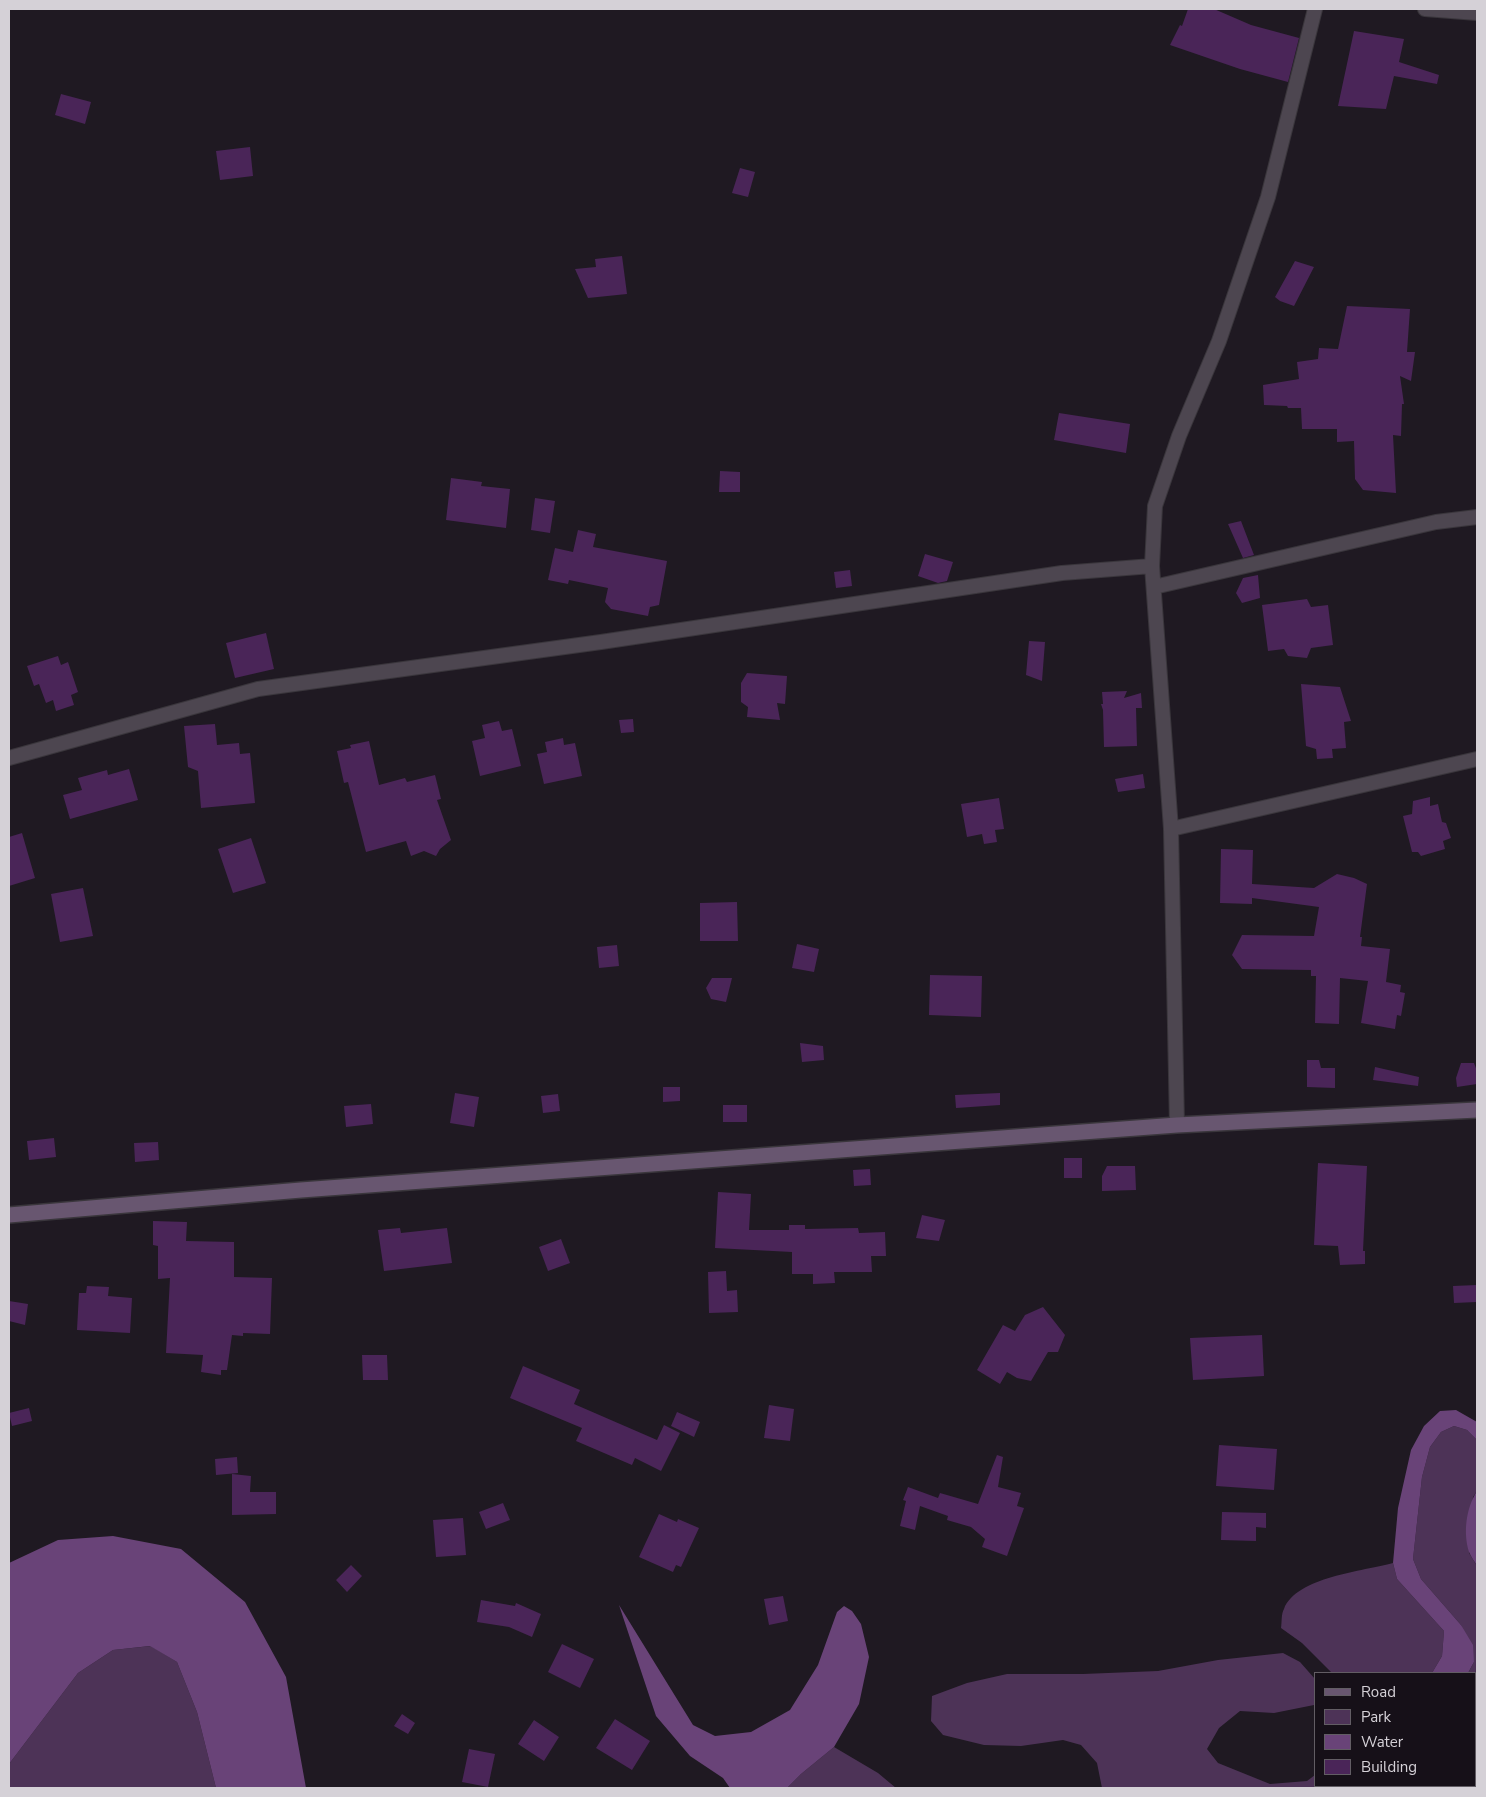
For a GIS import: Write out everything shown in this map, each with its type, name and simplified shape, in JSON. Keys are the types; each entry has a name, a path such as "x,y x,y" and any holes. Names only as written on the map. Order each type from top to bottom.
{"street":[{"path":"1177,1125 1171,829 1152,566 1155,506 1179,436 1219,341 1268,197 1315,9"},
{"path":"1425,9 1477,13"},
{"path":"1154,587 1436,522 1477,517"},
{"path":"9,758 258,689 601,642 1062,573 1152,566"},
{"path":"1171,829 1477,759"},
{"path":"9,1215 301,1190 1177,1125 1477,1110"}],"green space":[{"path":"1454,1426 1467,1430 1477,1440 1477,1491 1473,1497 1469,1553 1477,1566 1477,1788 1370,1788 1476,1787 1476,1672 1469,1672 1474,1662 1461,1625 1421,1579 1413,1559 1422,1477 1430,1447 1441,1432"},
{"path":"1393,1563 1397,1579 1444,1631 1442,1656 1433,1672 1331,1672 1302,1643 1281,1628 1284,1609 1291,1598 1302,1589 1316,1582"},
{"path":"151,1646 177,1662 197,1712 216,1788 9,1788 9,1764 78,1673 113,1650"},
{"path":"1283,1653 1300,1662 1314,1678 1314,1705 1274,1713 1240,1711 1219,1728 1207,1749 1218,1763 1270,1784 1307,1781 1314,1776 1314,1787 1341,1788 1102,1788 1097,1763 1081,1745 1063,1740 1021,1746 984,1745 943,1735 931,1721 932,1696 967,1683 1007,1674 1083,1674 1158,1671 1218,1660"},
{"path":"834,1747 878,1773 896,1788 787,1788"}],"water":[{"path":"1456,1410 1477,1422 1477,1440 1467,1430 1454,1426 1441,1432 1430,1447 1422,1477 1413,1559 1421,1579 1461,1625 1473,1645 1474,1662 1469,1672 1433,1672 1442,1656 1444,1631 1397,1579 1393,1563 1398,1508 1411,1450 1424,1426 1440,1411"},
{"path":"1477,1491 1477,1566 1469,1552 1466,1529 1470,1505"},
{"path":"113,1536 181,1549 245,1602 286,1677 306,1788 216,1788 197,1712 177,1662 150,1646 113,1650 78,1673 9,1764 9,1563 58,1540"},
{"path":"619,1605 693,1725 715,1736 751,1732 790,1710 818,1665 837,1612 844,1606 852,1611 861,1624 869,1657 859,1704 834,1747 787,1788 730,1788 723,1778 690,1756 656,1716"}],"building":[{"path":"1188,9 1214,9 1251,25 1299,38 1288,82 1240,69 1170,45 1180,25 1182,26"},
{"path":"1354,31 1404,39 1399,62 1439,75 1437,84 1394,76 1386,109 1338,106"},
{"path":"61,94 91,102 85,124 55,115"},
{"path":"250,147 253,176 220,180 216,151"},
{"path":"740,168 755,172 748,197 732,193"},
{"path":"622,256 627,294 588,298 575,269 596,267 595,259"},
{"path":"1295,261 1314,267 1294,306 1275,297"},
{"path":"1347,306 1410,309 1407,352 1415,352 1411,381 1400,376 1404,404 1402,404 1401,436 1393,435 1396,493 1363,490 1355,479 1354,441 1337,442 1337,429 1302,429 1301,408 1264,405 1263,385 1299,379 1297,362 1318,359 1319,348 1338,349"},
{"path":"1059,413 1130,424 1126,453 1054,440"},
{"path":"720,471 740,472 740,492 719,492"},
{"path":"451,478 482,482 481,486 510,489 506,528 446,520"},
{"path":"535,498 555,501 550,533 531,530"},
{"path":"1241,521 1254,555 1243,558 1228,524"},
{"path":"578,530 596,534 593,547 667,561 659,605 650,607 648,616 611,609 605,602 608,588 569,580 568,584 548,580 555,548 573,552"},
{"path":"925,554 953,562 947,581 938,583 918,576"},
{"path":"850,570 852,586 836,588 834,572"},
{"path":"1258,575 1260,598 1242,603 1236,593 1243,578"},
{"path":"1307,599 1311,607 1328,605 1333,645 1311,648 1307,658 1288,656 1284,649 1268,651 1262,605"},
{"path":"266,633 274,669 235,678 226,643"},
{"path":"1029,641 1045,642 1042,681 1026,675"},
{"path":"58,656 61,665 68,662 78,692 71,695 74,705 56,711 53,700 46,703 39,684 34,686 27,666"},
{"path":"747,673 787,676 785,704 777,703 780,720 747,717 748,707 741,702 741,683"},
{"path":"1301,684 1340,687 1351,721 1344,722 1346,748 1332,749 1333,758 1317,759 1316,749 1306,746"},
{"path":"1127,691 1124,698 1141,693 1142,708 1136,708 1137,746 1104,747 1102,692"},
{"path":"633,719 634,732 621,733 619,720"},
{"path":"499,721 502,731 512,729 521,766 480,776 472,741 485,738 482,725"},
{"path":"215,724 217,745 239,743 240,754 250,753 255,803 201,808 198,771 188,767 184,726"},
{"path":"563,738 564,745 575,743 582,776 544,784 537,754 547,752 545,742"},
{"path":"369,741 379,785 405,778 407,782 435,775 441,799 437,800 451,840 440,849 436,856 424,851 411,856 406,841 366,852 348,782 344,783 337,751 351,748 350,745"},
{"path":"129,769 138,800 70,819 63,795 82,790 78,778 107,770 108,775"},
{"path":"1143,774 1145,788 1118,792 1115,779"},
{"path":"1430,797 1430,806 1438,804 1442,822 1446,823 1451,838 1443,841 1445,849 1421,856 1418,852 1412,852 1403,816 1412,814 1413,801"},
{"path":"999,798 1004,829 995,830 997,842 984,844 982,834 967,837 961,804"},
{"path":"22,833 35,878 9,886 9,837"},
{"path":"251,838 266,883 233,893 218,849"},
{"path":"1221,849 1253,850 1252,884 1314,888 1337,874 1354,878 1367,884 1360,937 1362,937 1361,946 1390,949 1386,982 1401,985 1400,992 1405,993 1401,1016 1397,1015 1395,1029 1361,1023 1368,981 1340,978 1339,1024 1315,1023 1316,976 1311,976 1311,970 1242,969 1232,955 1242,935 1314,936 1319,907 1252,898 1252,904 1220,903"},
{"path":"83,888 93,936 60,942 51,894"},
{"path":"737,902 738,941 700,941 700,903"},
{"path":"797,944 819,949 814,972 792,968"},
{"path":"617,945 619,966 599,968 597,947"},
{"path":"930,975 982,976 981,1017 929,1015"},
{"path":"712,978 732,978 726,1002 711,999 706,988"},
{"path":"800,1043 823,1046 824,1060 802,1062"},
{"path":"1307,1060 1319,1060 1321,1068 1335,1068 1335,1088 1307,1087"},
{"path":"1461,1063 1474,1063 1477,1071 1477,1084 1457,1087 1456,1078"},
{"path":"1375,1067 1419,1077 1418,1086 1373,1080"},
{"path":"663,1087 680,1087 680,1101 663,1102"},
{"path":"455,1093 479,1097 474,1127 450,1123"},
{"path":"1000,1093 1000,1105 956,1108 955,1095"},
{"path":"558,1094 560,1111 543,1113 541,1096"},
{"path":"371,1104 373,1124 346,1127 344,1106"},
{"path":"723,1105 747,1105 747,1122 723,1122"},
{"path":"54,1138 56,1157 29,1160 27,1141"},
{"path":"158,1142 159,1160 135,1162 134,1143"},
{"path":"1064,1158 1082,1158 1082,1178 1064,1178"},
{"path":"1318,1163 1367,1166 1363,1251 1365,1251 1365,1264 1340,1265 1338,1246 1314,1245"},
{"path":"1107,1166 1135,1166 1136,1190 1102,1191 1102,1176"},
{"path":"870,1169 871,1185 854,1186 853,1170"},
{"path":"718,1192 751,1194 749,1230 789,1230 789,1225 805,1225 805,1229 858,1228 859,1233 885,1232 886,1256 871,1256 872,1272 834,1272 835,1283 813,1284 813,1274 792,1274 792,1252 715,1248"},
{"path":"922,1215 945,1220 939,1241 916,1238"},
{"path":"153,1221 187,1222 186,1241 234,1242 234,1277 272,1278 270,1334 243,1333 243,1336 232,1335 227,1370 221,1370 221,1375 201,1372 203,1355 166,1353 170,1278 158,1279 158,1246 153,1245"},
{"path":"400,1228 401,1233 447,1228 452,1263 384,1271 378,1230"},
{"path":"561,1239 570,1263 548,1271 539,1247"},
{"path":"726,1271 727,1291 737,1290 738,1312 709,1313 708,1272"},
{"path":"1477,1285 1477,1302 1454,1303 1453,1286"},
{"path":"87,1286 109,1287 108,1296 132,1298 130,1333 77,1330 79,1293 86,1293"},
{"path":"9,1301 28,1304 25,1325 9,1321"},
{"path":"1043,1307 1065,1335 1058,1352 1048,1352 1031,1381 1017,1378 1007,1372 1000,1384 977,1370 1003,1325 1015,1331 1025,1315"},
{"path":"1262,1335 1264,1376 1193,1380 1190,1338"},
{"path":"362,1355 387,1355 388,1380 363,1380"},
{"path":"523,1366 580,1390 574,1404 657,1440 664,1425 680,1433 661,1471 635,1458 632,1465 576,1441 582,1428 510,1398"},
{"path":"769,1405 794,1409 790,1441 764,1438"},
{"path":"29,1408 32,1421 12,1426 9,1413"},
{"path":"677,1412 700,1422 694,1437 671,1426"},
{"path":"1219,1445 1277,1449 1274,1490 1216,1486"},
{"path":"997,1455 1003,1457 998,1487 1021,1493 1017,1506 1024,1508 1007,1556 982,1547 985,1539 971,1527 947,1520 948,1516 920,1506 915,1530 900,1526 906,1501 903,1500 908,1487 938,1498 940,1493 978,1504"},
{"path":"237,1457 238,1473 216,1475 215,1459"},
{"path":"232,1474 251,1476 250,1492 276,1492 276,1514 232,1515"},
{"path":"503,1503 510,1520 486,1529 479,1512"},
{"path":"1222,1512 1266,1513 1266,1528 1256,1527 1256,1541 1221,1540"},
{"path":"659,1514 677,1522 678,1519 699,1528 681,1567 676,1565 673,1572 639,1557"},
{"path":"463,1518 466,1555 436,1557 433,1520"},
{"path":"351,1565 362,1576 347,1592 336,1580"},
{"path":"783,1596 788,1621 769,1625 764,1599"},
{"path":"481,1600 515,1606 516,1603 541,1614 532,1637 509,1627 477,1622"},
{"path":"562,1644 594,1659 580,1688 548,1672"},
{"path":"402,1714 415,1723 408,1734 394,1726"},
{"path":"615,1719 650,1741 632,1770 596,1748"},
{"path":"534,1720 559,1737 544,1761 518,1744"},
{"path":"469,1749 495,1754 488,1787 462,1782"}]}
